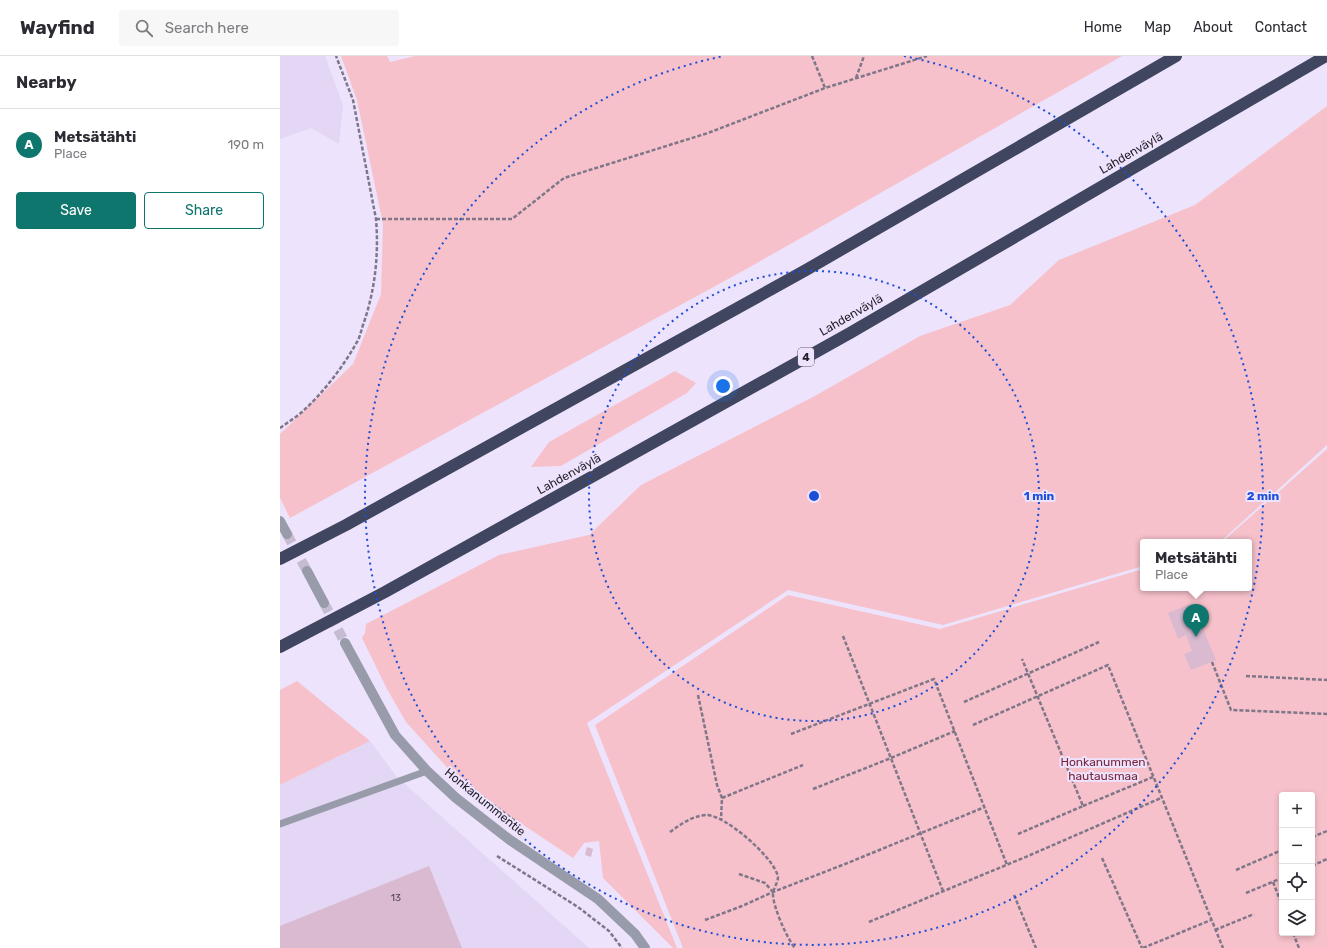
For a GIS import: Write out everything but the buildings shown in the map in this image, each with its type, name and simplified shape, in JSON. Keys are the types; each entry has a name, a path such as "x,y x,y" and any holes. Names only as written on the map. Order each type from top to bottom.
{"highway":[{"path":"280,559 360,517 806,270 1176,56"},
{"name":"Lahdenväylä","path":"280,647 386,592 850,333 1326,56"}],"street":[{"path":"280,521 287,534"},
{"path":"307,571 324,603"},
{"name":"Honkanummentie","path":"345,642 396,735 427,771 456,798 510,840 598,899 635,934 645,948"}],"lane":[{"path":"280,824 427,771"}],"path":[{"path":"280,428 302,412 322,391 358,342 368,311 376,272 378,238 376,219 353,100 336,56"},
{"path":"812,56 825,88"},
{"path":"856,78 864,56"},
{"path":"376,219 512,219 564,178 708,133 825,88 928,56"},
{"path":"843,636 943,891"},
{"path":"964,702 1099,642"},
{"path":"1022,659 1083,806"},
{"path":"1212,662 1231,710 1327,714"},
{"path":"973,725 1108,664 1223,948"},
{"path":"1246,676 1327,680"},
{"path":"791,734 934,679 1008,865"},
{"path":"698,695 717,785 722,798 721,819"},
{"path":"813,789 955,731"},
{"path":"722,798 803,765"},
{"path":"454,774 519,824"},
{"path":"1018,834 1153,777"},
{"path":"869,922 1008,865 1161,798"},
{"path":"705,920 985,807"},
{"path":"670,832 696,816 708,815 721,819 752,841 773,866 778,876 773,892 773,901 786,934 794,948"},
{"path":"1315,836 1327,831"},
{"path":"1236,870 1279,851"},
{"path":"497,856 578,907 609,932 622,948"},
{"path":"1102,858 1142,948 1211,920"},
{"path":"1315,865 1327,859"},
{"path":"739,874 765,883 773,892"},
{"path":"1246,893 1279,879"},
{"path":"1272,882 1280,900"},
{"path":"1014,895 1036,948"},
{"path":"1215,930 1254,914"},
{"path":"1294,936 1299,948"}],"shaded area":[{"path":"280,56 325,56 343,105 339,144 311,128 280,139"},
{"path":"370,741 397,777 589,948 280,948 280,785"}],"green space":[{"path":"341,56 387,56 390,62 415,56 1122,56 741,272 290,518 280,498 280,434 353,364 381,294 383,224 357,100"},
{"path":"1327,106 1327,445 1223,539 1140,539 1140,567 943,625 788,590 587,723 677,948 673,948 603,878 599,841 584,843 573,858 462,784 406,722 387,689 362,638 365,633 366,624 499,555 589,535 641,485 813,397 920,336 1010,305 1059,260 1195,205"},
{"path":"675,371 696,383 687,393 561,466 531,467 549,442"},
{"name":"Honkanummen hautausmaa","path":"1327,449 1327,948 683,948 595,725 788,595 940,629 1140,570 1140,591 1252,591 1252,539 1225,539"},
{"path":"297,681 370,741 280,785 280,690"}],"tunnel":[{"path":"287,534 307,571"},
{"path":"324,603 345,643"}],"place":[{"name":"Metsätähti","path":"1196,637"}]}
